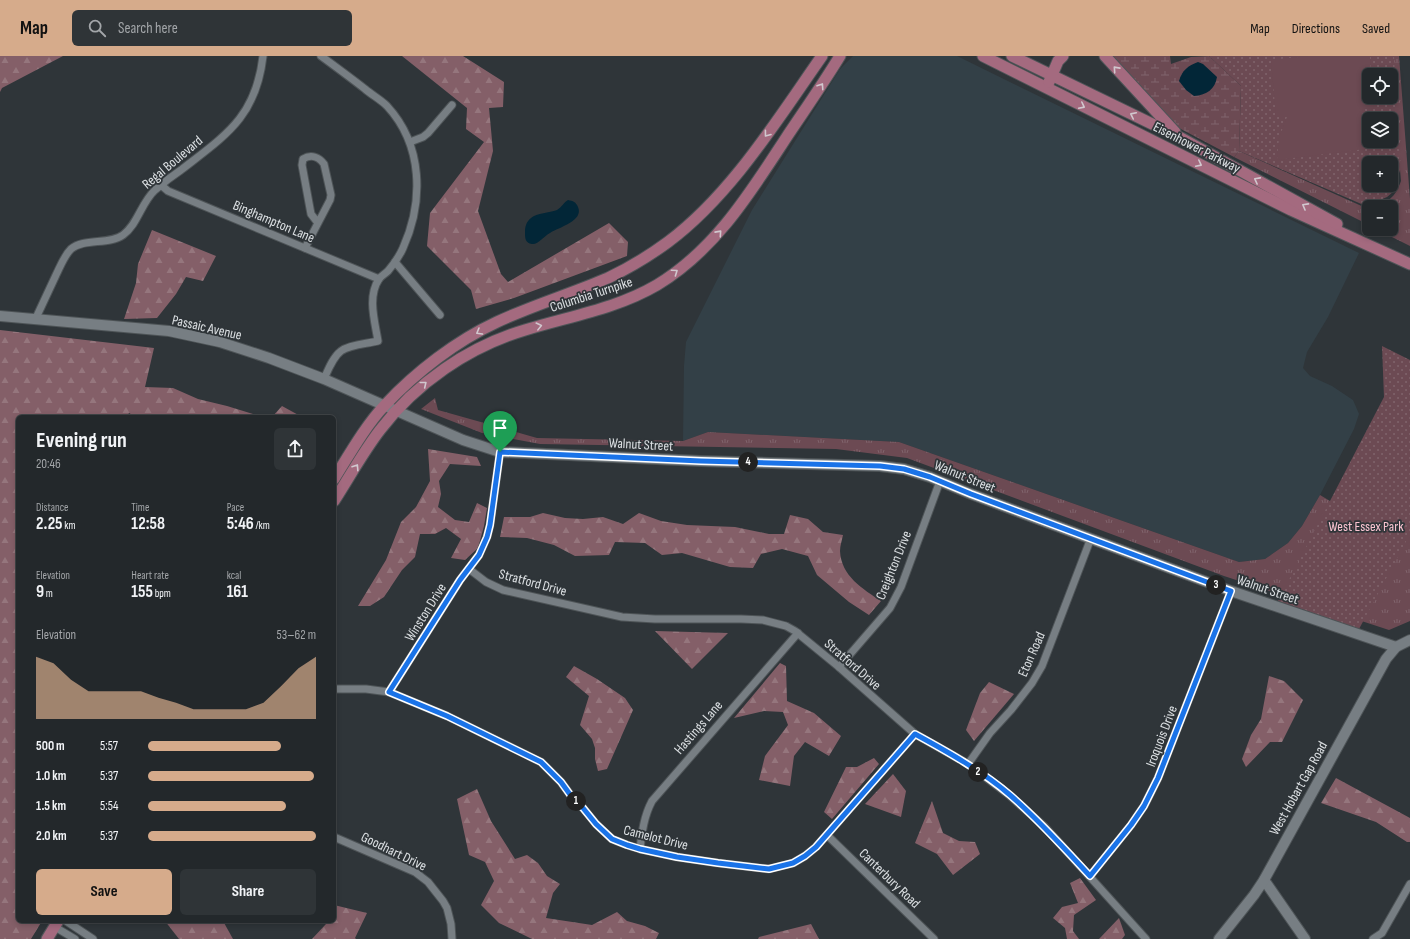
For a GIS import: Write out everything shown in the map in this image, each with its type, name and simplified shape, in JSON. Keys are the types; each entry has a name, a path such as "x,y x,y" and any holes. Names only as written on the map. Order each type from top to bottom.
{"main road":[{"name":"Columbia Turnpike","path":"336,476 360,437 384,406 438,357 496,323 622,271 657,249 688,226 709,207 728,185 822,56"},
{"name":"Columbia Turnpike","path":"336,498 379,431 414,393 436,374 462,357 488,344 524,330 584,315 630,299 658,284 681,268 709,244 730,221 752,190 840,56"},
{"name":"Eisenhower Parkway","path":"983,56 1291,210 1405,262"},
{"name":"Eisenhower Parkway","path":"1012,56 1181,138 1405,262"},
{"path":"1047,89 1051,75 1058,61 1063,56"},
{"path":"1105,56 1181,138"},
{"path":"47,939 56,924"}],"street":[{"name":"Regal Boulevard","path":"35,320 63,260 70,250 79,245 112,240 122,236 130,229 153,192 217,142 238,121 255,94 259,81 263,56"},
{"path":"322,56 386,105 404,129 410,142 417,173 415,210 408,235 395,262 379,280 372,299 378,342 351,347 341,351 335,358 324,379"},
{"path":"410,142 423,137 428,133 452,104"},
{"path":"305,248 329,204 331,195 324,164 316,157 307,157 303,159 302,164 312,214 318,223"},
{"name":"Binghampton Lane","path":"161,185 168,191 379,280"},
{"path":"395,262 440,315"},
{"name":"Passaic Avenue","path":"0,316 169,331 196,336 220,342 262,356 324,379 396,411"},
{"name":"Walnut Street","path":"396,411 463,440 500,452 701,461 880,466 904,469 940,481 1231,591 1396,647"},
{"name":"Winston Drive","path":"389,692 460,580 479,555 487,537 490,525 500,452"},
{"name":"Creighton Drive","path":"839,667 890,608 901,587 940,481"},
{"name":"Eton Road","path":"968,764 990,733 1032,684 1042,666 1091,538"},
{"name":"Stratford Drive","path":"469,569 486,582 503,590 622,617 655,619 763,620 786,626 798,633 839,667 915,734 968,764 1010,795 1044,826 1146,939"},
{"name":"Iroquois Drive","path":"1090,876 1131,825 1144,806 1158,778 1231,591"},
{"name":"Hastings Lane","path":"640,849 643,822 652,801 798,633"},
{"path":"1396,647 1410,640"},
{"name":"West Hobart Gap Road","path":"1219,939 1264,880 1386,659 1396,647"},
{"name":"Camelot Drive","path":"336,689 366,689 389,692 447,716 541,762 561,782 574,800 583,808 596,824 612,839 640,849 718,863 769,869 793,863 816,847 915,734"},
{"name":"Canterbury Road","path":"828,835 934,939"},
{"name":"Goodhart Drive","path":"336,838 415,872 428,882 444,901 447,908 451,924 452,939"},
{"path":"1264,880 1305,939"},
{"path":"1373,939 1382,933 1410,884"},
{"path":"69,923 93,939"},
{"path":"56,924 74,939"}],"shaded area":[{"path":"853,56 957,56 1359,253 1328,317 1307,352 1303,368 1310,376 1332,386 1353,400 1359,414 1354,429 1320,495 1302,526 1288,543 1265,559 1239,562 899,442 708,432 683,441 684,366 686,342 752,210 840,69"}],"green space":[{"path":"0,56 63,56 2,88 0,92"},
{"path":"402,56 463,56 504,82 503,107 489,108 493,151 478,211 501,274 508,282 609,223 628,242 627,256 514,298 476,309 471,290 427,246 430,213 484,142 466,129 467,108"},
{"path":"1111,56 1170,56 1171,64 1191,57 1209,56 1241,86 1239,151 1234,157 1179,128 1159,110"},
{"path":"1209,56 1394,56 1395,68 1362,68 1362,104 1397,104 1397,112 1362,112 1362,148 1398,148 1398,132 1400,170 1398,176 1398,156 1362,156 1362,192 1393,192 1387,197 1380,200 1362,200 1362,204 1239,151 1241,86"},
{"path":"1308,56 1370,56 1371,68 1362,68 1362,104 1374,104 1374,108 1362,109 1362,148 1365,149 1277,160 1279,138 1287,117 1276,117 1271,60"},
{"path":"1390,56 1399,56 1410,199 1410,246 1390,236 1398,236 1398,200 1388,200 1396,192 1398,192 1401,181 1398,147 1398,112 1395,112 1394,104 1398,104 1398,68 1391,68"},
{"path":"1239,151 1362,206 1362,221 1234,157"},
{"path":"152,230 216,256 203,281 186,277 176,294 157,318 124,319 136,283 138,264"},
{"path":"0,330 154,348 145,387 173,388 198,399 255,415 132,415 129,413 128,415 16,415 16,923 41,923 31,939 0,939"},
{"name":"West Essex Park","path":"1382,346 1410,360 1410,534 1359,629 1278,601 1384,397"},
{"path":"435,398 438,410 537,438 683,441 708,432 899,442 1239,562 1265,559 1288,543 1302,526 1320,495 1340,507 1410,519 1410,621 1389,630 1224,576 907,458 836,449 540,444 482,433 421,409"},
{"path":"282,406 298,415 274,415"},
{"path":"428,449 477,457 481,466 450,464 439,481 441,494 438,507 455,520 469,522 477,503 487,508 478,548 465,560 451,558 461,539 446,528 435,534 420,534 415,557 402,570 384,597 370,606 358,606 386,560 401,522 416,507 430,481"},
{"path":"543,513 565,518 583,519 603,517 623,524 639,513 661,521 687,525 735,527 769,534 784,534 790,515 808,519 823,532 843,535 840,551 844,568 854,581 881,601 869,615 849,602 817,575 808,556 782,549 761,554 753,568 730,567 682,553 662,555 645,543 615,542 609,555 575,556 554,545 527,538 500,537 504,517 530,517"},
{"path":"655,631 728,633 692,669"},
{"path":"780,663 786,666 787,701 814,713 841,736 829,756 805,742 794,756 790,786 759,780 765,756 788,725 783,712 764,711 734,718"},
{"path":"574,666 597,679 625,698 633,710 607,769 598,771 595,759 595,748 592,739 580,725 589,696 566,677"},
{"path":"1269,676 1284,681 1303,700 1282,742 1270,742 1246,767 1242,759 1251,735 1261,719"},
{"path":"989,682 1014,694 974,741 966,730 980,693"},
{"path":"874,758 879,764 832,819 824,812 846,767 857,767"},
{"path":"893,774 906,791 901,817 865,804"},
{"path":"1336,778 1410,818 1410,842 1407,842 1376,822 1321,803"},
{"path":"477,789 491,821 515,859 527,855 538,863 547,876 560,884 553,893 546,918 592,925 617,912 627,921 645,926 659,933 656,939 532,939 499,923 481,905 494,881 485,862 469,855 457,799"},
{"path":"932,801 943,833 959,841 975,842 980,854 953,875 937,854 915,843"},
{"path":"1080,878 1096,900 1074,915 1073,931 1079,939 1067,939 1065,928 1053,918 1062,907 1078,903 1070,883"},
{"path":"336,905 367,913 355,938 356,939 312,939 326,924 324,923 336,923"},
{"path":"1119,918 1125,935 1122,939 1099,939"},
{"path":"167,923 224,923 233,939 179,939"},
{"path":"811,924 819,939 758,939 759,937"}],"water":[{"path":"1198,62 1203,64 1217,77 1210,91 1194,96 1186,90 1179,81 1186,69"},
{"path":"568,200 574,202 578,207 579,212 574,220 548,234 534,244 526,240 525,228 529,220 536,215 557,210"}],"route":[{"path":"500,452 701,461 880,466 904,469 930,477 971,494 1231,591 1158,778 1144,806 1131,825 1090,876 1044,826 1010,795 968,764 915,734 828,835 805,856 793,863 769,869 677,857 640,849 612,839 596,824 583,808 574,800 561,782 541,762 447,716 389,692 460,580 479,555 487,537 490,525 500,452"}]}
